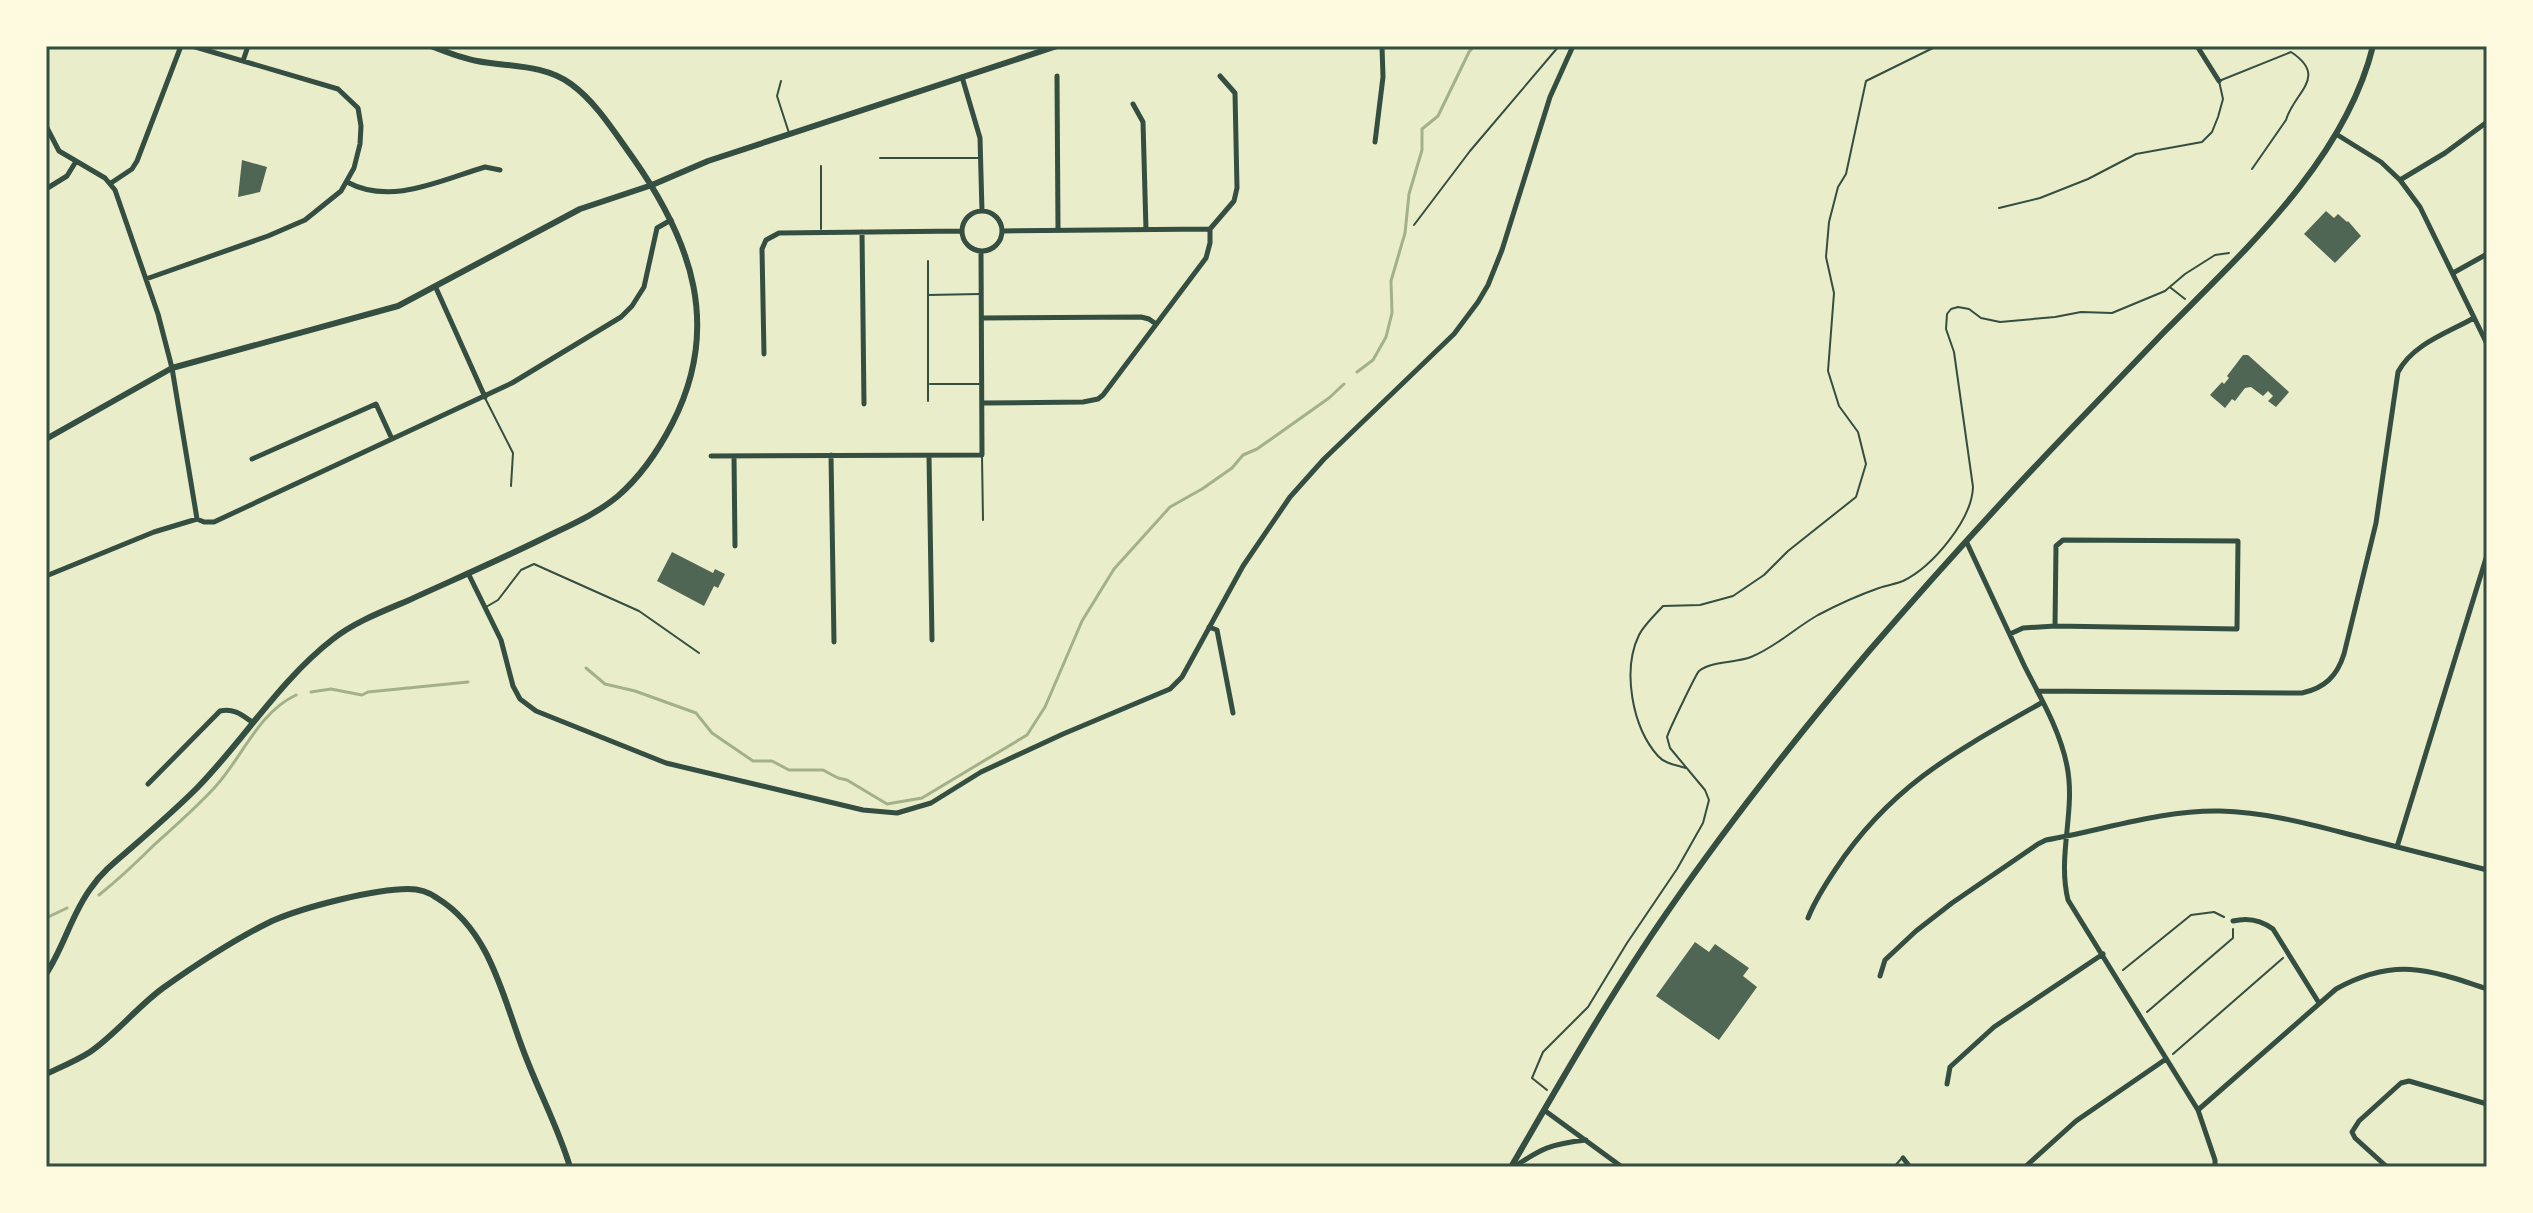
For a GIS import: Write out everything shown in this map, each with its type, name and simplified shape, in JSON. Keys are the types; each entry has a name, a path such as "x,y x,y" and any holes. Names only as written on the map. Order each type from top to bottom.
{"street":[{"path":"111,183 132,169 137,161 181,46"},
{"path":"146,279 305,220 331,201 347,182 357,158 361,126 358,108 347,96 328,85 192,46"},
{"path":"243,61 248,46"},
{"path":"46,974 88,891 103,873 217,767 291,678 347,629 601,509 644,469 667,433 683,399 697,342 698,323 691,273 671,220 652,185 588,101 571,84 541,71 480,62 431,46"},
{"path":"46,439 172,368 376,314 436,288 580,209 652,185 708,161 1057,46"},
{"path":"1375,142 1383,77 1382,46"},
{"path":"468,573 501,640 513,686 520,699 536,711 666,763 863,810 908,812 923,807 981,772 1170,689 1182,677 1243,566 1290,497 1324,459 1454,334 1478,302 1502,250 1550,97 1573,46"},
{"path":"2197,46 2219,81"},
{"path":"1512,1167 1627,972 1739,813 1868,653 2010,493 2238,256 2296,191 2336,134 2359,89 2373,46"},
{"path":"1057,76 1058,230"},
{"path":"982,403 1083,402 1098,399 1206,258 1210,229 1234,201 1237,188 1235,93 1220,76"},
{"path":"962,77 977,123 982,211"},
{"path":"1133,104 1143,122 1146,230"},
{"path":"2400,180 2445,153 2487,122"},
{"path":"46,126 59,151 111,183 146,279 172,368 197,519"},
{"path":"2336,134 2374,157 2400,180 2420,207 2487,344"},
{"path":"46,189 67,176 75,163"},
{"path":"347,182 371,192 396,193 485,167 500,170"},
{"path":"982,211 994,215 1002,231 993,248 981,251 970,247 962,231 970,215 982,211"},
{"path":"46,576 154,532 197,519 214,522 485,397 537,369 628,311 644,287 657,228 671,220"},
{"path":"1002,231 1210,229"},
{"path":"764,354 763,245 769,237 779,233 962,231"},
{"path":"862,232 864,404"},
{"path":"711,456 982,455 981,251"},
{"path":"2453,273 2487,254"},
{"path":"436,288 485,397"},
{"path":"982,318 1141,317 1156,324"},
{"path":"2037,691 2290,694 2310,691 2327,682 2340,667 2376,523 2398,372 2404,361 2421,346 2474,318"},
{"path":"252,459 376,404 392,439"},
{"path":"831,455 834,642"},
{"path":"734,456 735,546"},
{"path":"929,456 932,640"},
{"path":"2010,634 2023,628 2055,626 2237,629 2238,541 2063,540 2056,546 2055,626"},
{"path":"1967,543 2043,702 2067,765 2071,805 2064,883 2068,900 2198,1110 2215,1167"},
{"path":"2397,847 2484,574 2487,555"},
{"path":"1209,627 1217,630 1233,713"},
{"path":"1808,918 1814,901 1861,834 1904,789 1956,751 2043,702"},
{"path":"148,784 220,711 240,713 252,722"},
{"path":"1880,976 1885,960 1916,931 2038,844 2162,816 2219,811 2265,815 2308,823 2487,870"},
{"path":"46,1074 90,1052 164,987 271,922 317,906 372,894 397,890 421,891 439,899 461,918 485,950 497,973 526,1058 570,1167"},
{"path":"2233,921 2263,922 2273,929 2319,1003"},
{"path":"1947,1084 1950,1067 1994,1027 2103,954"},
{"path":"2198,1110 2319,1003 2352,980 2403,968 2432,971 2487,989"},
{"path":"2025,1167 2076,1121 2166,1059"},
{"path":"2387,1167 2352,1132 2359,1121 2401,1083 2409,1081 2487,1104"},
{"path":"1544,1110 1622,1167"},
{"path":"1512,1167 1552,1145 1586,1140"},
{"path":"1903,1158 1910,1167"}],"lane":[{"path":"1414,225 1470,151 1559,46"},
{"path":"1999,208 2040,198 2088,179 2136,154 2202,142 2212,132 2218,117 2223,99 2219,81 2291,52 2301,58 2309,70 2306,85 2252,169"},
{"path":"781,81 777,96 789,134"},
{"path":"880,158 981,158"},
{"path":"821,166 821,232"},
{"path":"928,261 928,401"},
{"path":"928,295 981,294"},
{"path":"928,384 982,384"},
{"path":"485,397 513,453 511,486"},
{"path":"982,455 983,520"},
{"path":"485,607 498,600 521,570 534,564 639,611 699,653"},
{"path":"1894,1167 1903,1158"}],"path":[{"path":"1687,769 1658,756 1641,728 1630,693 1631,666 1639,634 1663,606 1700,605 1733,596 1764,575 1785,554 1856,497 1866,464 1858,432 1839,406 1828,371 1834,293 1826,257 1829,222 1838,187 1846,174 1866,81 1937,46"},
{"path":"1553,1095 1532,1078 1543,1052 1588,1007 1703,823 1709,800 1705,790 1670,748 1667,737 1697,672 1748,659 1818,615 1878,588 1903,581 1941,549 1968,513 1973,500 1973,487 1954,352 1946,329 1947,314 1951,309 1969,309 1981,318 2000,322 2081,312 2112,313 2170,287 2215,255 2227,253 2238,256"},
{"path":"2170,287 2192,304"},
{"path":"2116,976 2191,915 2214,912 2233,921 2233,938 2141,1017"},
{"path":"2166,1059 2290,952"}],"building":[{"path":"242,160 267,167 260,192 238,197"},
{"path":"2326,211 2334,218 2338,214 2348,221 2361,236 2335,263 2304,234"},
{"path":"2243,355 2248,355 2289,392 2276,407 2268,401 2273,396 2268,391 2263,396 2251,387 2245,388 2225,408 2210,395 2229,378 2227,376"},
{"path":"672,552 713,573 715,569 725,574 718,588 714,586 704,606 657,581"},
{"path":"1695,942 1709,952 1715,944 1749,968 1743,976 1757,987 1719,1040 1656,996"}],"waterway":[{"path":"1357,372 1373,360 1386,337 1392,313 1391,281 1405,233 1409,194 1422,150 1422,129 1438,116 1474,46"},
{"path":"586,668 605,684 635,691 696,713 712,733 753,761 772,761 789,770 823,770 847,780 887,804 922,798 1027,735 1045,707 1082,621 1114,569 1170,507 1232,468 1243,455 1257,449 1344,384"},
{"path":"311,692 331,689 362,695 468,682"},
{"path":"99,895 216,786 261,724 296,695"},
{"path":"46,918 67,908"}]}
